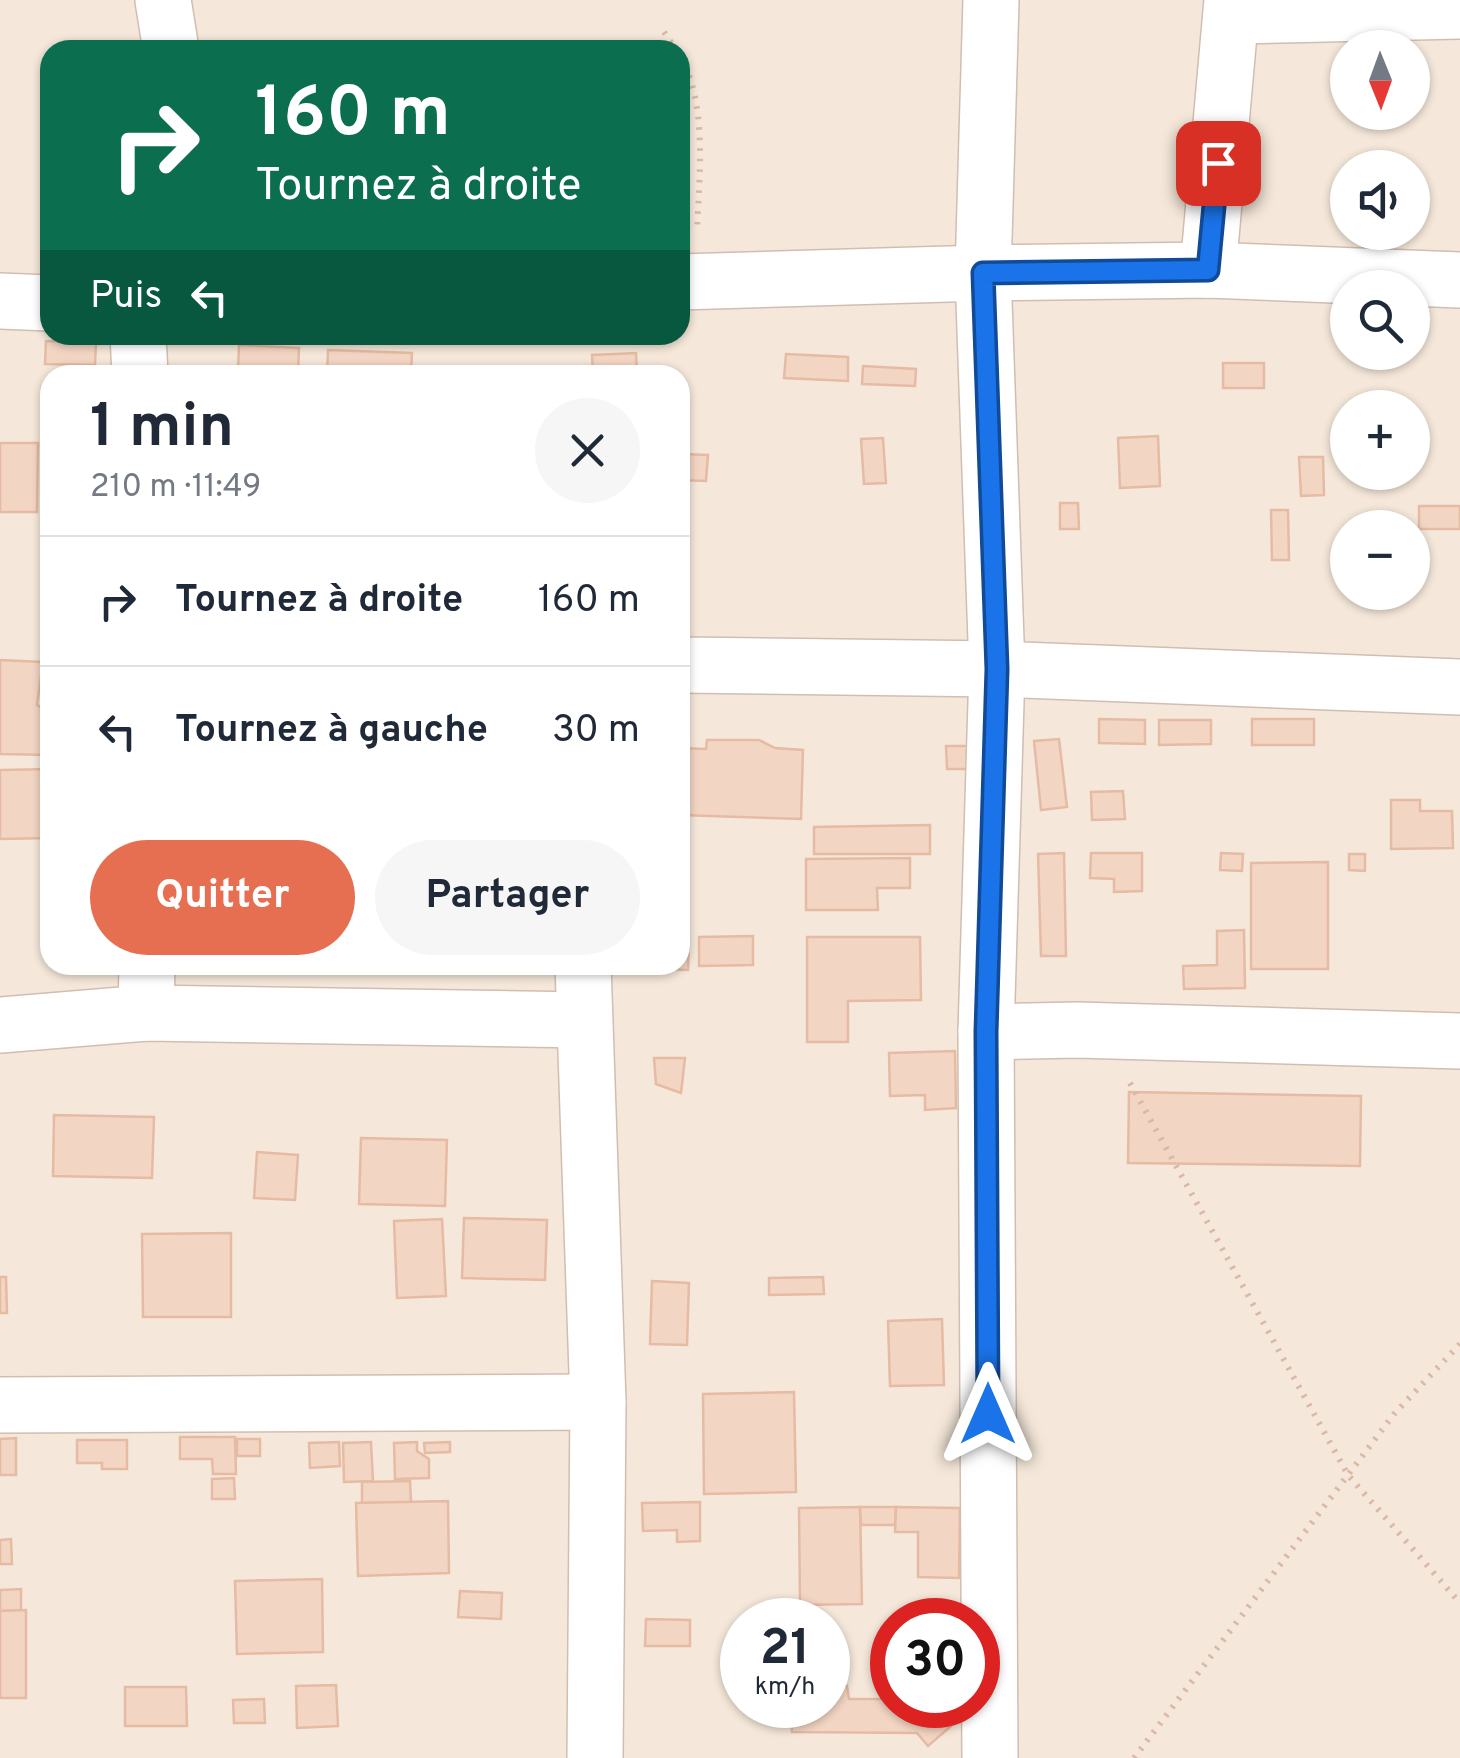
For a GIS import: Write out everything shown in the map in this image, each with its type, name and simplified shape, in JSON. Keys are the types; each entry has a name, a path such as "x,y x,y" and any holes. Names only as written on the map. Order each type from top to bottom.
{"street":[{"path":"163,0 169,40"},
{"path":"990,1758 986,1032 997,669 983,273 991,0"},
{"path":"1208,270 1232,8 1460,11"},
{"path":"690,259 983,273 1208,270 1460,280"},
{"path":"0,301 40,303"},
{"path":"690,665 997,669 1460,686"},
{"path":"583,975 598,1402 595,1758"},
{"path":"0,1025 146,989 583,1020"},
{"path":"986,1032 1077,1030 1460,1040"},
{"path":"0,1405 598,1402"}],"path":[{"path":"664,32 669,40"},
{"path":"690,72 700,157 690,242"},
{"path":"1077,1030 1132,1085 1348,1474 1460,1603"},
{"path":"1134,1758 1394,1414 1460,1344"}],"shaded area":[{"path":"0,0 1460,0 1460,1758 0,1758"}],"building":[{"path":"46,345 96,345 95,365 45,364"},
{"path":"239,345 299,348 298,365 238,365"},
{"path":"328,350 412,353 411,365 327,365"},
{"path":"636,353 637,365 592,365 592,355"},
{"path":"786,354 848,357 848,381 784,378"},
{"path":"1223,363 1264,363 1264,388 1223,388"},
{"path":"863,366 916,369 915,386 862,384"},
{"path":"1158,436 1160,486 1120,488 1118,438"},
{"path":"883,438 886,483 864,484 861,439"},
{"path":"0,443 38,443 37,512 0,512"},
{"path":"690,454 708,455 706,481 690,480"},
{"path":"1299,457 1323,457 1324,495 1301,496"},
{"path":"1060,503 1078,503 1079,529 1060,529"},
{"path":"1419,506 1460,506 1460,529 1430,529 1430,510 1419,510"},
{"path":"1271,510 1288,510 1289,560 1272,560"},
{"path":"0,660 40,662 40,755 0,754"},
{"path":"1099,719 1145,720 1145,744 1099,743"},
{"path":"1252,719 1314,719 1314,745 1252,745"},
{"path":"1159,720 1211,720 1211,744 1159,745"},
{"path":"1059,739 1067,807 1041,810 1034,741"},
{"path":"707,740 759,740 775,748 803,750 801,819 690,815 690,748 706,749"},
{"path":"946,746 976,746 977,769 947,769"},
{"path":"40,769 40,838 0,839 0,770"},
{"path":"1123,791 1125,819 1092,820 1091,792"},
{"path":"1391,800 1420,800 1420,811 1452,811 1453,848 1391,849"},
{"path":"930,825 930,854 814,854 814,827"},
{"path":"1064,853 1066,956 1041,956 1038,854"},
{"path":"1091,853 1142,853 1142,891 1114,892 1114,879 1090,878"},
{"path":"1221,853 1243,854 1242,871 1220,870"},
{"path":"1349,854 1365,854 1365,871 1349,870"},
{"path":"910,858 910,888 877,888 878,910 806,910 806,859"},
{"path":"1328,862 1328,969 1251,969 1251,863"},
{"path":"1244,930 1245,988 1184,989 1183,966 1217,965 1217,931"},
{"path":"753,936 753,965 699,966 699,937"},
{"path":"807,937 920,937 921,1000 848,1001 848,1042 807,1042"},
{"path":"955,1051 956,1108 925,1110 925,1095 890,1096 889,1053"},
{"path":"654,1058 685,1058 681,1093 656,1084"},
{"path":"1129,1092 1361,1096 1360,1166 1128,1163"},
{"path":"54,1115 154,1117 152,1178 53,1176"},
{"path":"361,1138 447,1140 445,1206 359,1204"},
{"path":"257,1152 298,1155 295,1200 254,1198"},
{"path":"464,1218 547,1220 545,1280 462,1278"},
{"path":"442,1219 446,1296 397,1298 394,1221"},
{"path":"231,1233 231,1317 143,1317 142,1234"},
{"path":"0,1277 6,1277 7,1313 0,1313"},
{"path":"823,1277 824,1294 769,1295 769,1278"},
{"path":"652,1281 689,1283 687,1345 650,1344"},
{"path":"942,1319 944,1385 890,1386 888,1321"},
{"path":"794,1392 796,1492 704,1494 703,1394"},
{"path":"180,1437 235,1437 236,1474 213,1474 212,1459 180,1459"},
{"path":"16,1438 16,1475 0,1475 0,1439"},
{"path":"237,1439 260,1439 260,1456 237,1456"},
{"path":"77,1440 127,1440 127,1469 77,1463"},
{"path":"339,1442 340,1466 310,1468 309,1443"},
{"path":"371,1442 373,1481 344,1482 343,1443"},
{"path":"417,1442 417,1451 429,1459 429,1478 395,1479 394,1443"},
{"path":"450,1442 450,1452 425,1453 424,1443"},
{"path":"234,1478 235,1499 212,1499 212,1479"},
{"path":"410,1481 411,1502 362,1503 362,1482"},
{"path":"448,1501 449,1573 358,1576 356,1503"},
{"path":"700,1502 700,1541 677,1542 677,1530 643,1531 642,1503"},
{"path":"860,1507 862,1604 850,1604 850,1598 800,1598 799,1508"},
{"path":"860,1507 896,1507 895,1525 861,1525"},
{"path":"896,1507 960,1508 959,1578 918,1577 918,1532 895,1532"},
{"path":"11,1539 12,1564 0,1564 0,1540"},
{"path":"322,1579 323,1652 237,1654 235,1581"},
{"path":"21,1589 21,1610 0,1611 0,1590"},
{"path":"460,1591 502,1593 501,1619 458,1617"},
{"path":"26,1610 26,1698 0,1698 0,1611"},
{"path":"646,1619 690,1620 690,1646 645,1646"},
{"path":"336,1685 338,1726 297,1728 296,1686"},
{"path":"125,1687 186,1687 187,1726 125,1726"},
{"path":"264,1699 265,1723 234,1723 233,1700"},
{"path":"850,1699 870,1699 870,1728 949,1728 928,1746 917,1733 792,1732 792,1728 850,1728"}],"route":[{"path":"988,1414 986,1032 997,669 983,273 1208,270 1218,163"}]}
